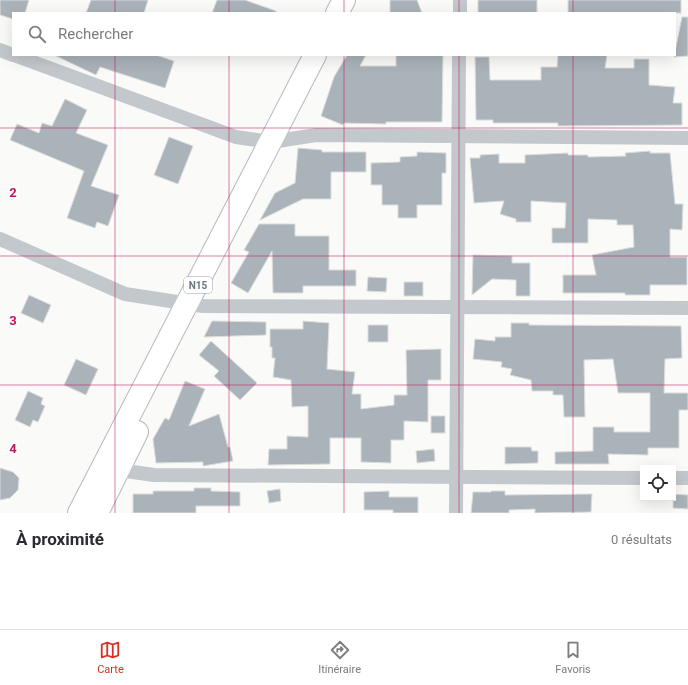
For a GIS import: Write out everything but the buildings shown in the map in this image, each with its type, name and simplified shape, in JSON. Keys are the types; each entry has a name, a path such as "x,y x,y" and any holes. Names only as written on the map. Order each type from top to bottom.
{"highway":[{"path":"338,12 344,0"},
{"path":"352,12 358,0"},
{"name":"N15","path":"280,140 315,56"},
{"name":"N15","path":"79,513 110,468 196,305 280,140 330,56"},
{"name":"N15","path":"97,513 110,468"}],"street":[{"path":"460,0 460,12"},
{"path":"0,50 12,54"},
{"path":"17,56 236,137 280,140 316,135 688,138"},
{"path":"456,513 459,56"},
{"path":"0,239 125,294 196,305 688,308"},
{"path":"110,468 154,475 640,478"},
{"path":"676,478 688,478"}]}
